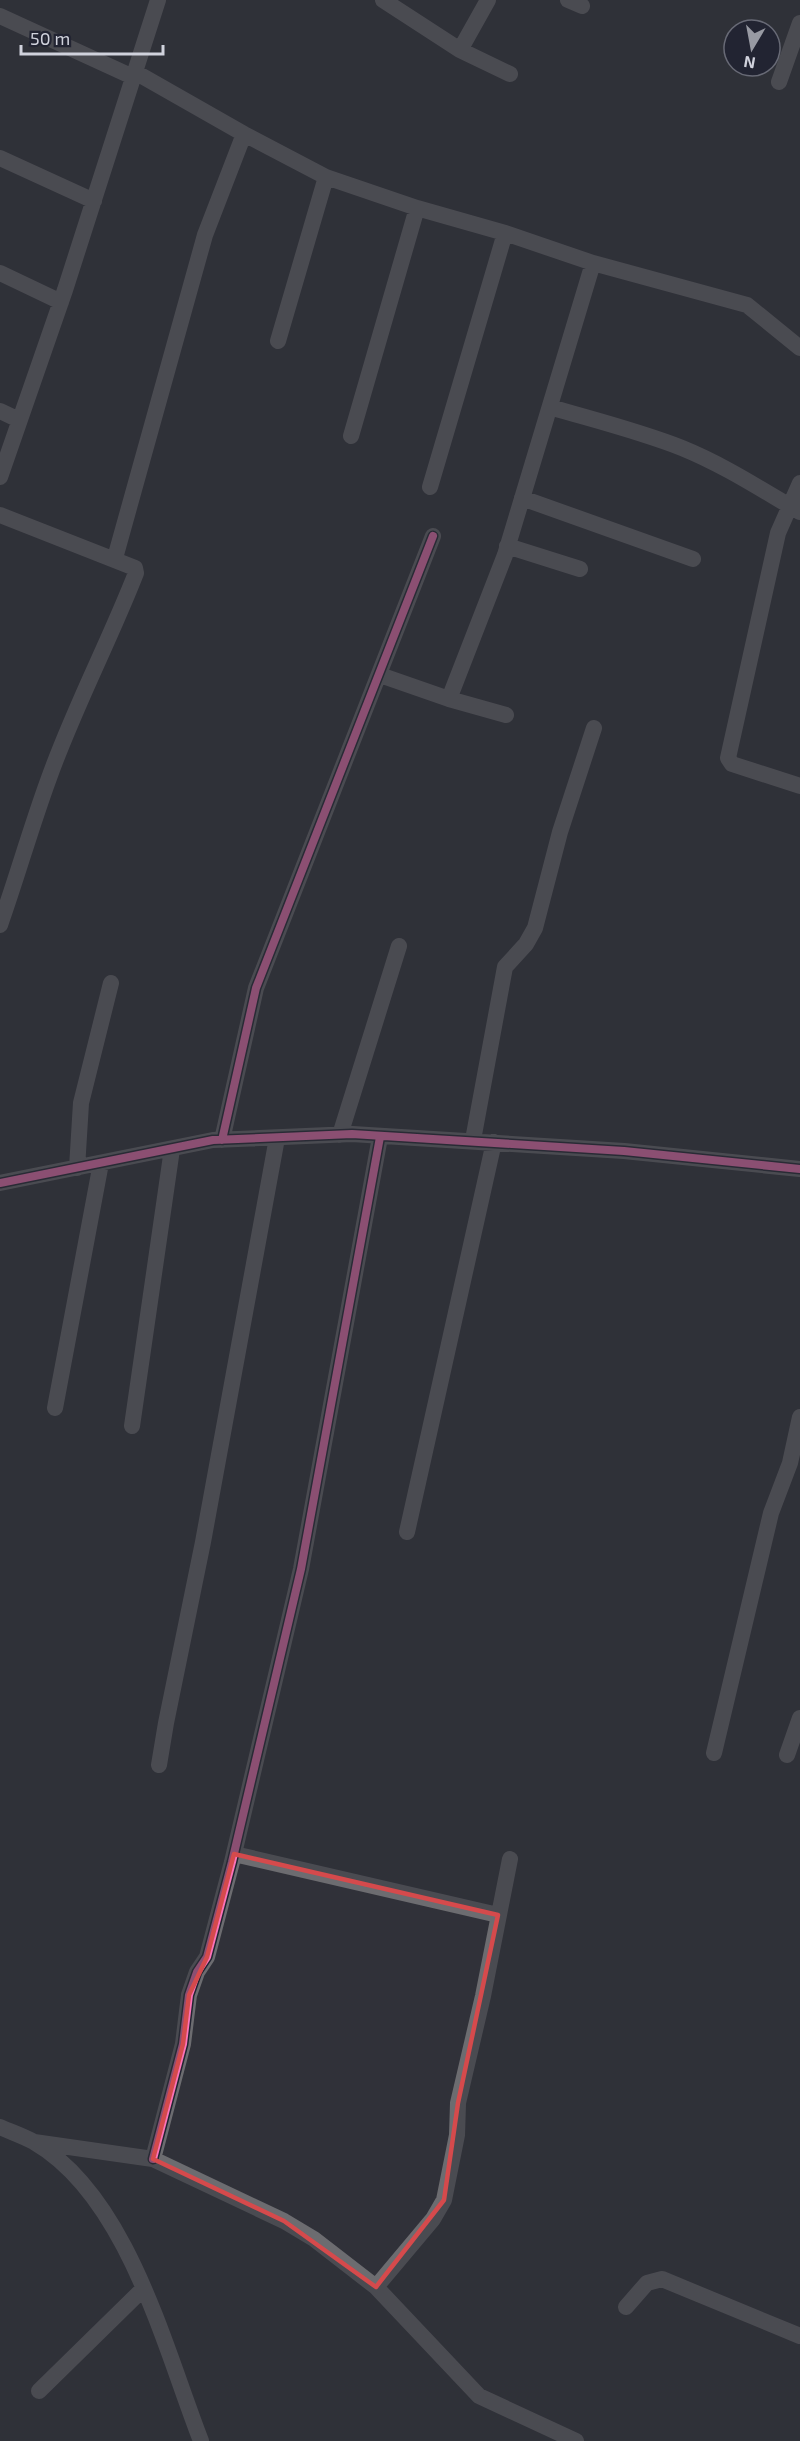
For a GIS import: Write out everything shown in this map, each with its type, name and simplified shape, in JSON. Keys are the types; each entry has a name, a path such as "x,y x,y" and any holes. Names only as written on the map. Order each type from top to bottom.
{"street":[{"path":"0,477 61,302 158,0"},
{"path":"383,0 460,50 510,74"},
{"path":"460,50 488,0"},
{"path":"0,16 134,75 326,177 593,263 747,305 800,348"},
{"path":"779,82 800,23"},
{"path":"116,558 205,235 244,134"},
{"path":"0,158 94,201"},
{"path":"278,341 326,177"},
{"path":"351,436 417,208"},
{"path":"430,487 505,233"},
{"path":"449,699 507,546 593,263"},
{"path":"0,273 61,302"},
{"path":"550,407 684,448 717,464 795,509"},
{"path":"0,411 19,420"},
{"path":"800,483 795,509 778,533 728,758 732,764 800,786"},
{"path":"522,498 693,559"},
{"path":"0,515 116,558 135,568 136,573 113,633 87,686 49,777 0,926"},
{"path":"222,1140 256,988 433,536"},
{"path":"507,546 580,569"},
{"path":"380,675 449,699 506,715"},
{"path":"473,1140 505,967 526,944 535,928 560,832 594,728"},
{"path":"340,1135 399,946"},
{"path":"77,1167 81,1103 111,983"},
{"path":"0,1183 222,1140 340,1135 473,1140 624,1151 800,1169"},
{"path":"153,2159 183,2044 189,1995 197,1972 207,1957 234,1854 301,1569 380,1137"},
{"path":"159,1765 278,1138"},
{"path":"407,1532 494,1142"},
{"path":"132,1426 172,1149"},
{"path":"55,1408 101,1163"},
{"path":"714,1753 771,1513 790,1463 800,1418"},
{"path":"787,1755 800,1718"},
{"path":"234,1854 498,1916"},
{"path":"375,2287 433,2219 444,2200 457,2134 458,2103 510,1859"},
{"path":"0,2127 34,2142 153,2159 284,2221 314,2239 375,2287 479,2396 576,2441"},
{"path":"34,2142 77,2178 115,2227 165,2338 201,2441"},
{"path":"626,2307 647,2283 662,2279 800,2336"},
{"path":"39,2391 143,2289"}],"highlighted area":[{"path":"234,1854 498,1915 458,2103 444,2200 376,2287 284,2221 153,2159 183,2044 189,1995 207,1957"}],"cycle path":[{"path":"222,1140 256,988 433,536"},
{"path":"0,1183 213,1140 352,1134 624,1151 800,1169"},
{"path":"153,2159 183,2044 189,1995 197,1972 207,1957 232,1862 301,1569 380,1137"}]}
